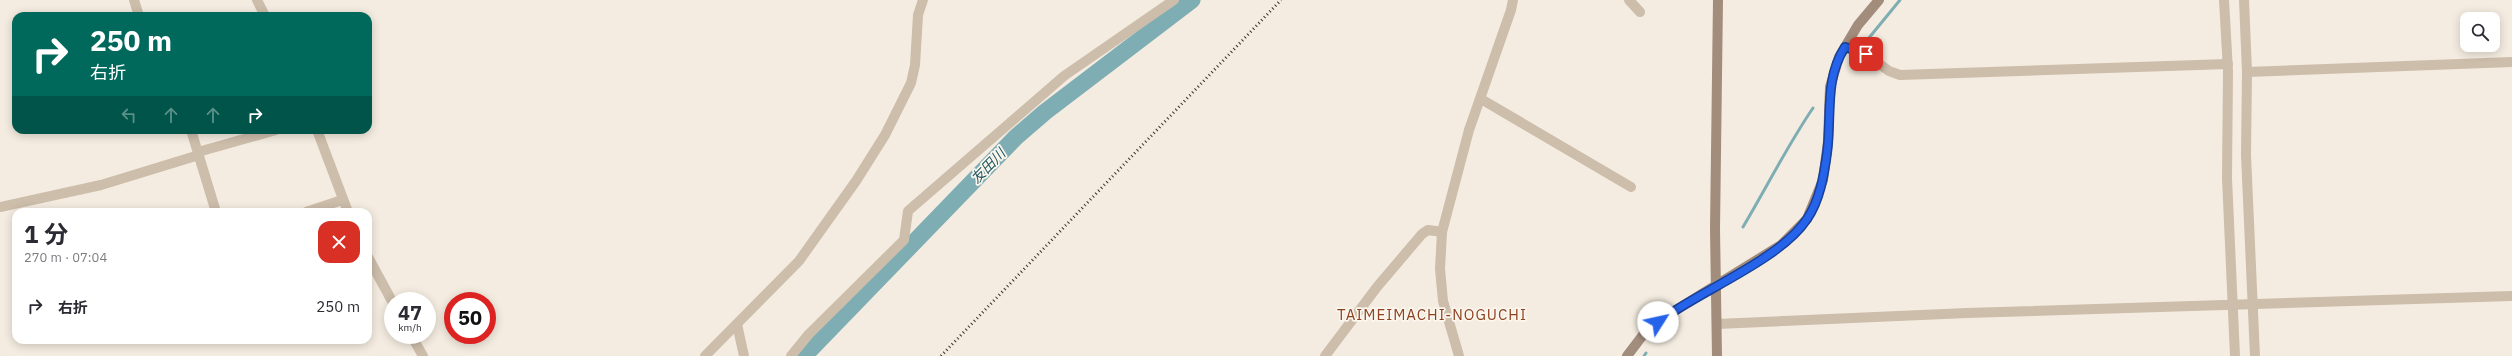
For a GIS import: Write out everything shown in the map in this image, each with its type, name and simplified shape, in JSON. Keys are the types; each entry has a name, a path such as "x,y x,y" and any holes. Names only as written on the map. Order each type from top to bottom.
{"main road":[{"path":"1717,356 1715,229 1718,0"},
{"path":"1627,356 1646,331 1670,313 1781,245 1807,219 1824,180 1828,142 1830,87 1838,57 1858,25 1879,0"}],"street":[{"path":"134,0 138,12"},
{"path":"257,0 263,12"},
{"path":"705,356 799,261 848,194 885,135 911,83 915,65 918,15 923,0"},
{"path":"791,356 809,334 904,240 908,211 1064,76 1174,0"},
{"path":"1459,356 1443,300 1440,269 1442,232 1469,130 1512,10 1513,0"},
{"path":"1629,0 1640,12"},
{"path":"2224,0 2228,64 2227,178 2235,356"},
{"path":"2244,0 2247,72 2246,154 2255,356"},
{"path":"1845,47 1866,54 1889,71 1900,75 2228,64"},
{"path":"2247,72 2512,62"},
{"path":"1481,99 1631,187"},
{"path":"192,134 215,208"},
{"path":"0,207 101,185 263,134"},
{"path":"318,134 346,208"},
{"path":"318,208 342,200"},
{"path":"1325,356 1378,286 1422,234 1428,230 1442,232"},
{"path":"372,264 387,292"},
{"path":"1717,324 1967,312 2232,306 2253,304 2512,296"},
{"path":"737,324 744,356"},
{"path":"416,344 423,356"}],"waterway":[{"name":"友田川","path":"804,356 1016,137 1045,112 1192,0"},
{"path":"1859,50 1900,0"},
{"path":"1743,227 1813,108"}],"railway":[{"path":"941,356 1281,0"}],"district":[{"name":"TAIMEIMACHI-NOGUCHI","path":"1432,315"}],"route":[{"path":"1658,322 1670,313 1743,270 1781,245 1807,219 1824,180 1828,142 1830,87 1838,57 1845,47 1866,54"}]}
